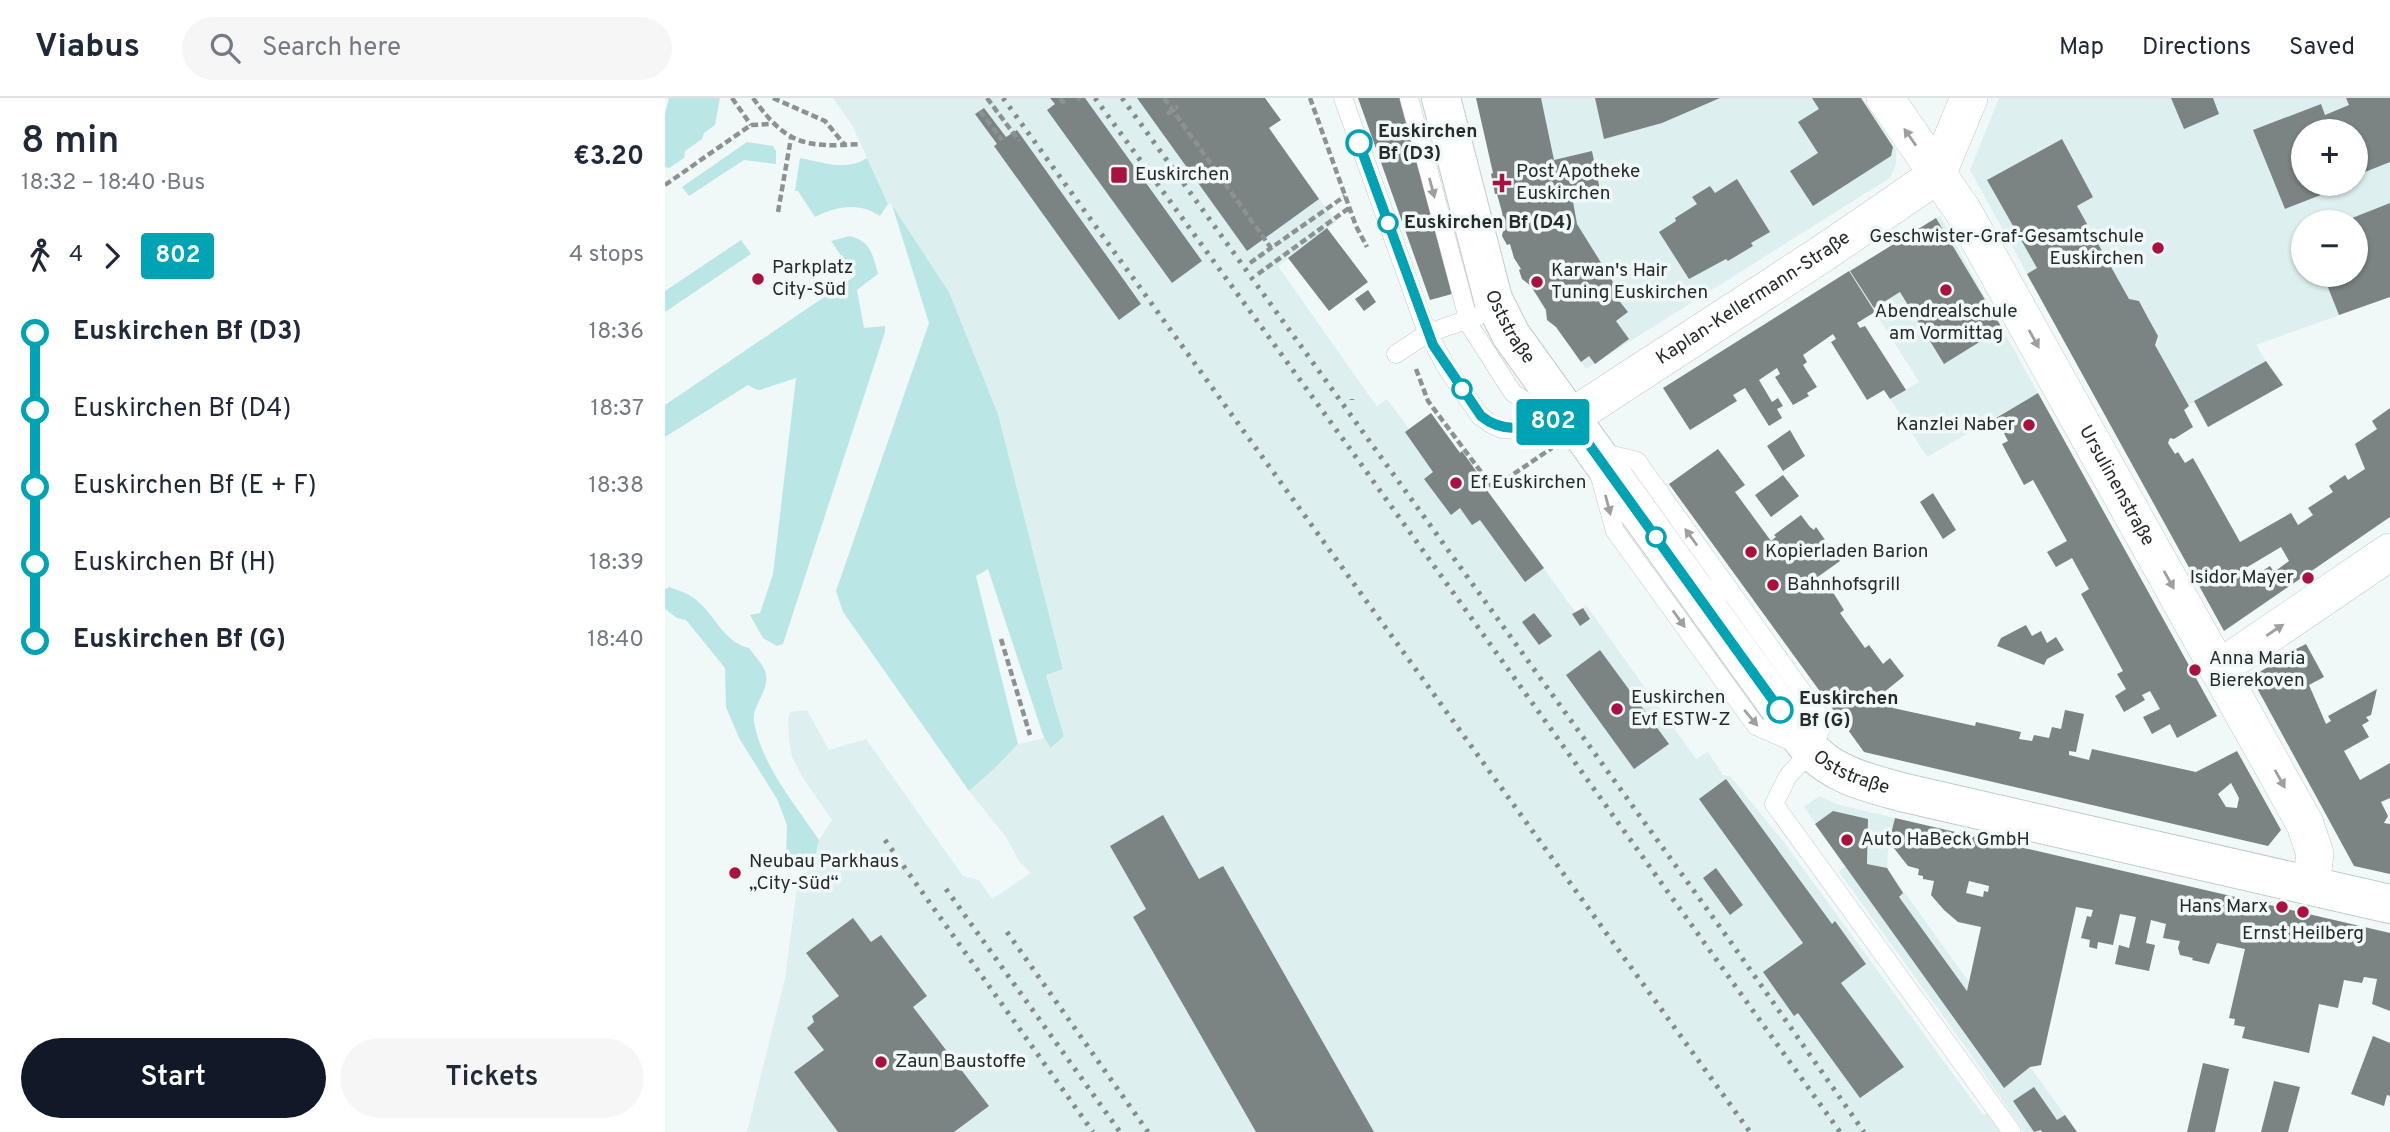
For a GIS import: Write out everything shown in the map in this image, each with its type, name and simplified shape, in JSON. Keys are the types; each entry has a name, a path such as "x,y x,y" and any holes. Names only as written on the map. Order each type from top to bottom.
{"street":[{"name":"Oststraße","path":"1441,98 1482,315 1511,335 1811,751 1839,771 1889,789 2390,904"},
{"name":"Ursulinenstraße","path":"1885,98 1963,211 2305,824 2315,854 2311,885"},
{"path":"1937,175 1969,98"},
{"name":"Kaplan-Kellermann-Straße","path":"1570,418 1825,252 1937,175"},
{"path":"2218,669 2390,552"}],"lane":[{"path":"1343,98 1428,333 1446,367 1481,416 1502,429 1517,429 1570,418"},
{"path":"1396,354 1428,333 1482,315 1409,98"},
{"path":"1811,751 1756,726 1748,715 1615,531 1593,450 1637,461 1824,722 1811,751 1788,776 1775,804 2012,1132"},
{"path":"1692,587 1731,592"}],"path":[{"path":"732,98 751,125"},
{"path":"753,98 772,124 791,138 818,145 860,144"},
{"path":"773,98 825,121 845,145"},
{"path":"987,98 1019,141"},
{"path":"1060,98 1065,104"},
{"path":"1164,98 1170,112 1272,248"},
{"path":"1170,112 1178,106"},
{"path":"980,111 1002,140"},
{"path":"665,185 751,125 772,124"},
{"path":"778,212 791,138"},
{"path":"1250,263 1345,196"},
{"path":"1258,274 1349,208"},
{"path":"1001,639 1030,735"}],"shaded area":[{"path":"669,98 720,98 715,125 685,151 684,158 669,168 665,167 665,114"},
{"path":"833,98 1265,98 1269,128 1336,222 1278,266 1368,394 1377,406 1387,399 1409,429 1431,413 1460,452 1462,451 1576,613 1586,605 1696,759 1708,752 1723,775 1730,776 1786,845 1983,1115 1986,1113 2000,1132 747,1132 785,978 797,888 815,857 819,840 832,820 792,757 788,720 790,712 807,710 829,750 866,739 963,876 979,880 992,899 1031,873 1019,861 1006,837 969,791 1018,744 1044,738 1052,748 1064,735 1046,674 1063,668 998,414 949,292 892,205 888,204 852,125"},
{"path":"1476,98 1862,98 1896,150 1896,164 1890,178 1586,369 1556,327 1547,320 1545,310 1531,286 1522,279 1521,269 1510,244 1507,245 1502,236 1504,225 1498,194 1495,194 1493,173"},
{"name":"Geschwister-Graf-Gesamtschule Euskirchen","path":"1999,98 2390,98 2390,297 2256,345 2266,361 2121,444 1970,170"},
{"path":"747,142 773,146 776,151 776,164 744,160 689,196 682,187"},
{"path":"800,158 843,165 867,158 888,204 880,216 864,209 848,207 815,217 798,191 795,191"},
{"path":"892,205 949,292 998,414 1063,669 1046,675 1064,736 1051,748 1044,738 988,569 976,576 1018,744 969,791 843,612 836,591 929,323"},
{"name":"Geschwister-Graf-Gesamtschule Euskirchen","path":"1940,216 2038,393 1927,457 1890,399 1919,382 1849,271"},
{"path":"850,236 867,245 878,274 857,290 864,328 885,326 885,332 783,644 777,646 763,638 750,615 760,613 773,574 796,378 760,390 748,385 665,437 665,405 855,276 831,241"},
{"path":"741,240 751,254 665,312 665,291"},
{"path":"669,587 695,599 732,640 749,648 764,668 766,684 754,716 758,738 772,769 819,840 815,857 786,854 787,825 777,799 739,738 726,707 725,668 686,620 677,618 665,609 665,589"},
{"path":"1819,796 1840,805 1895,818 1889,842 1887,868 2077,1132 2024,1132 1839,872 1845,866 1804,807"}],"building":[{"path":"1050,98 1085,98 1202,261 1172,283 1047,110 1055,104"},
{"path":"1137,98 1265,98 1281,120 1269,128 1319,199 1247,251"},
{"path":"1358,98 1401,98 1452,294 1430,300"},
{"path":"1476,98 1541,98 1554,160 1592,151 1600,190 1572,196 1577,224 1618,290 1613,293 1628,312 1616,321 1629,339 1595,364 1589,356 1581,362 1556,327 1547,320 1546,310 1531,286 1522,279 1521,269 1510,244 1507,245 1502,236 1502,212 1495,194 1493,173"},
{"path":"1595,98 1720,98 1662,123 1604,139"},
{"path":"1812,98 1861,98 1893,147 1891,156 1813,206 1790,171 1818,153 1798,122 1819,109"},
{"path":"2171,98 2213,98 2219,114 2184,129"},
{"path":"2346,98 2390,98 2390,162 2368,171 2368,119 2291,119 2291,196 2318,196 2285,209 2253,130 2321,104 2325,115 2349,105"},
{"path":"984,108 1006,137 1017,130 1141,304 1119,320 994,146 997,144 975,114"},
{"path":"2062,139 2093,197 2077,206 2129,299 2139,301 2158,336 2155,345 2189,406 2184,410 2193,427 2174,439 2170,438 2168,443 2185,463 2193,458 2240,542 2291,513 2298,525 2313,515 2308,508 2333,492 2329,486 2345,475 2348,480 2365,469 2355,444 2377,429 2372,421 2390,408 2390,517 2224,631 2027,274 2037,268 1987,180","holes":["2281,547 2289,561 2274,572 2270,566 2245,582 2239,572"]},
{"path":"1737,179 1770,232 1728,261 1726,259 1689,279 1659,232 1697,204 1692,197 1710,186 1715,193"},
{"path":"2390,203 2390,297 2339,315 2328,287 2368,287 2368,212"},
{"path":"1936,218 2002,328 1944,364 1900,292 1874,308 1850,271"},
{"path":"1327,228 1368,282 1329,311 1288,258"},
{"path":"1849,271 1875,312 1857,323 1860,328 1865,326 1906,390 1890,399 1884,390 1867,400 1831,342 1836,339 1833,334 1803,355 1807,362 1803,365 1817,387 1807,393 1809,396 1793,405 1775,377 1780,374 1777,368 1759,380 1772,402 1778,398 1783,406 1777,409 1782,418 1769,426 1745,388 1733,395 1737,401 1690,430 1663,388"},
{"path":"1368,290 1376,302 1364,311 1355,299"},
{"path":"2266,361 2283,385 2208,427 2194,401"},
{"path":"2038,393 2217,716 2177,738 2170,724 2152,734 2143,717 2160,709 2150,691 2142,695 2145,700 2124,712 2115,696 2126,689 2117,674 2123,671 2081,594 2089,589 2072,558 2056,567 2047,552 2067,541 2033,480 2024,485 2002,444 2008,441 1996,418"},
{"path":"1431,413 1460,453 1462,451 1488,488 1486,489 1544,568 1525,582 1480,520 1472,525 1460,508 1451,515 1424,479 1433,472 1405,432"},
{"path":"1790,430 1805,456 1783,471 1767,446"},
{"path":"1718,449 1745,485 1735,492 1771,541 1776,537 1774,535 1801,515 1810,527 1814,530 1816,527 1840,561 1812,581 1820,592 1829,586 1844,610 1840,613 1865,648 1869,645 1883,664 1890,658 1904,676 1883,693 1893,708 1975,726 1976,722 2021,732 2019,739 2032,741 2034,735 2049,738 2052,727 2061,729 2065,710 2084,714 2076,752 2069,751 2069,755 2089,760 2092,749 2196,772 2237,751 2281,830 2268,846 1864,752 1669,484","holes":["2231,783 2239,798 2237,808 2226,807 2218,794"]},
{"path":"1783,475 1799,496 1771,517 1755,495"},
{"path":"1933,493 1956,530 1943,539 1920,502"},
{"path":"1583,608 1590,619 1580,626 1572,614"},
{"path":"1534,613 1552,636 1539,645 1522,622"},
{"path":"2026,625 2032,636 2041,631 2047,643 2056,637 2064,650 2047,659 2044,665 1997,646 2001,638"},
{"path":"2306,644 2324,677 2309,685 2326,724 2331,721 2328,716 2377,689 2371,715 2366,717 2369,721 2362,725 2369,737 2344,751 2360,780 2390,763 2390,798 2381,802 2388,816 2384,823 2390,824 2390,874 2354,866 2251,677"},
{"name":"Euskirchen Evf ESTW-Z","path":"1600,650 1669,744 1634,769 1566,675"},
{"path":"1726,779 1832,924 1835,921 1866,964 1841,983 1904,1067 1860,1098 1798,1013 1794,1016 1763,972 1803,943 1699,799"},
{"path":"1833,811 1868,819 1867,864 1887,868 1903,893 1899,897 1967,991 1981,927 1958,922 1944,910 1931,895 1934,881 1918,875 1919,869 1908,866 1889,842 1895,818 2390,933 2390,1011 2372,1004 2377,979 2364,977 2362,983 2344,980 2338,1008 2319,1004 2309,1053 2242,1038 2245,1027 2234,1025 2235,1019 2229,1018 2245,949 2217,943 2209,964 2192,960 2193,958 2180,955 2180,941 2163,938 2166,924 2151,920 2146,943 2155,945 2149,971 2115,964 2119,945 2129,948 2136,917 2120,914 2113,945 2098,942 2097,949 2089,947 2090,940 2081,938 2087,916 2091,917 2093,910 2076,907 2041,1065 2030,1067 2004,1088 1815,824","holes":["1969,881 1989,886 1983,897 1966,893"]},
{"path":"1163,815 1199,879 1223,866 1374,1132 1256,1132 1133,917 1146,909 1110,846"},
{"path":"1716,868 1743,905 1730,915 1703,878"},
{"name":"Zaun Baustoffe","path":"853,918 871,942 881,935 927,996 913,1007 989,1106 954,1132 838,1132 794,1072 824,1050 807,1028 814,1022 812,1016 839,996 806,953"},
{"path":"2373,1036 2390,1043 2390,1096 2387,1095 2384,1106 2351,1094"},
{"path":"2203,1063 2229,1069 2215,1132 2187,1132"},
{"path":"2274,1081 2300,1087 2288,1132 2261,1132"},
{"path":"2034,1087 2057,1120 2065,1115 2077,1132 2034,1132 2013,1101"}],"railway":[{"path":"1003,98 1750,1132"},
{"path":"1095,98 1840,1132"},
{"path":"1122,98 1730,941 1864,1132"},
{"path":"885,840 1093,1132"},
{"path":"946,889 1120,1132"},
{"path":"1007,932 1148,1132"}],"bus line":[{"name":"802","path":"1359,143 1433,345 1481,416 1502,429 1517,429 1570,418 1780,710"}],"place":[{"name":"Euskirchen Bf (D3)","path":"1359,143"},
{"name":"Euskirchen","path":"1119,175"},
{"name":"Post Apotheke Euskirchen","path":"1502,183"},
{"name":"Euskirchen Bf (D4)","path":"1388,223"},
{"name":"Geschwister-Graf-Gesamtschule Euskirchen","path":"2158,248"},
{"name":"Parkplatz City-Süd","path":"758,279"},
{"name":"Karwan's Hair Tuning Euskirchen","path":"1537,282"},
{"name":"Abendrealschule am Vormittag","path":"1946,290"},
{"name":"Kanzlei Naber","path":"2029,425"},
{"name":"Ef Euskirchen","path":"1456,483"},
{"name":"Kopierladen Barion","path":"1751,552"},
{"name":"Isidor Mayer","path":"2308,578"},
{"name":"Bahnhofsgrill","path":"1773,585"},
{"name":"Anna Maria Bierekoven","path":"2195,670"},
{"name":"Euskirchen Evf ESTW-Z","path":"1617,709"},
{"name":"Euskirchen Bf (G)","path":"1780,710"},
{"name":"Auto HaBeck GmbH","path":"1847,840"},
{"name":"Neubau Parkhaus „City-Süd“","path":"735,873"},
{"name":"Hans Marx","path":"2282,907"},
{"name":"Ernst Heilberg","path":"2303,912"},
{"name":"Zaun Baustoffe","path":"881,1062"}]}
